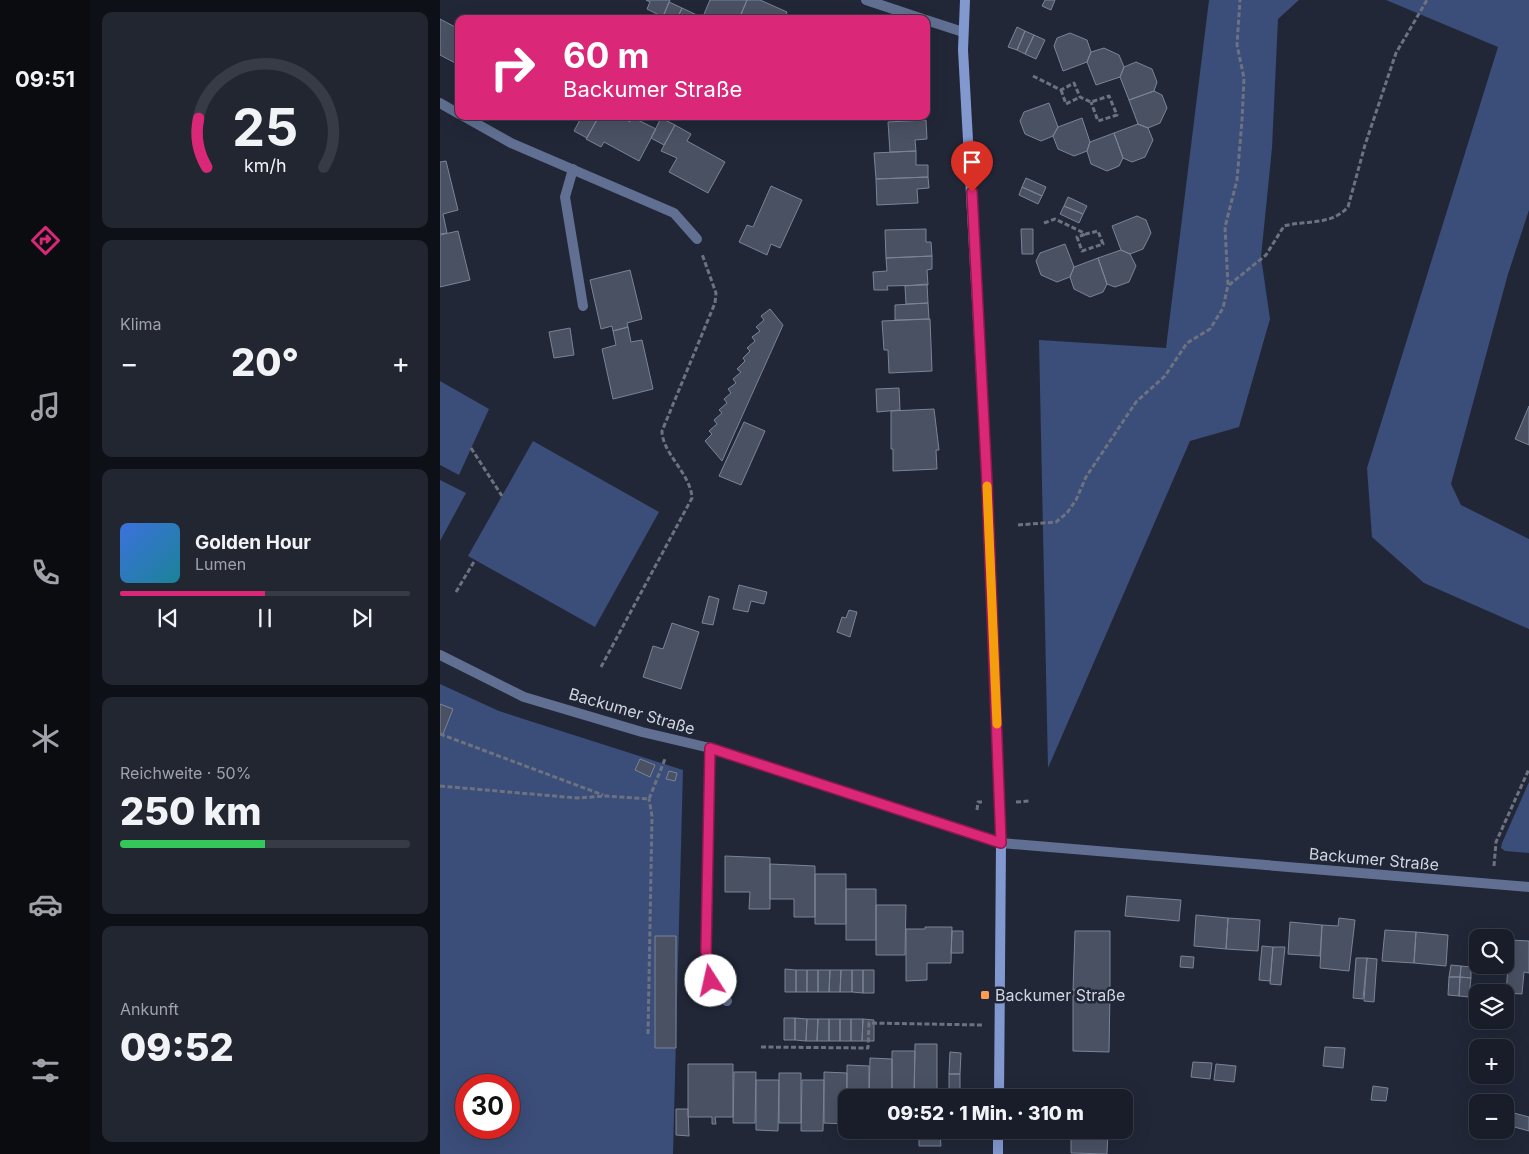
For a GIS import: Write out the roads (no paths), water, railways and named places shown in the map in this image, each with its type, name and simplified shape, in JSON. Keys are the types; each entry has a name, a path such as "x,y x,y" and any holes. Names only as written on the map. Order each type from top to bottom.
{"street":[{"path":"866,0 911,15"},
{"path":"965,0 963,32 987,483 1001,843 999,1089"},
{"path":"930,21 963,32"},
{"path":"440,103 455,112"},
{"path":"470,120 511,143 674,213 697,239"},
{"path":"573,170 565,197 583,306"},
{"name":"Backumer Straße","path":"440,655 524,697 642,732 710,748 1001,843 1529,887"},
{"path":"710,748 706,951 711,981 720,996 727,1001"},
{"path":"998,1139 998,1154"}],"place":[{"name":"Backumer Straße","path":"985,995"}]}
